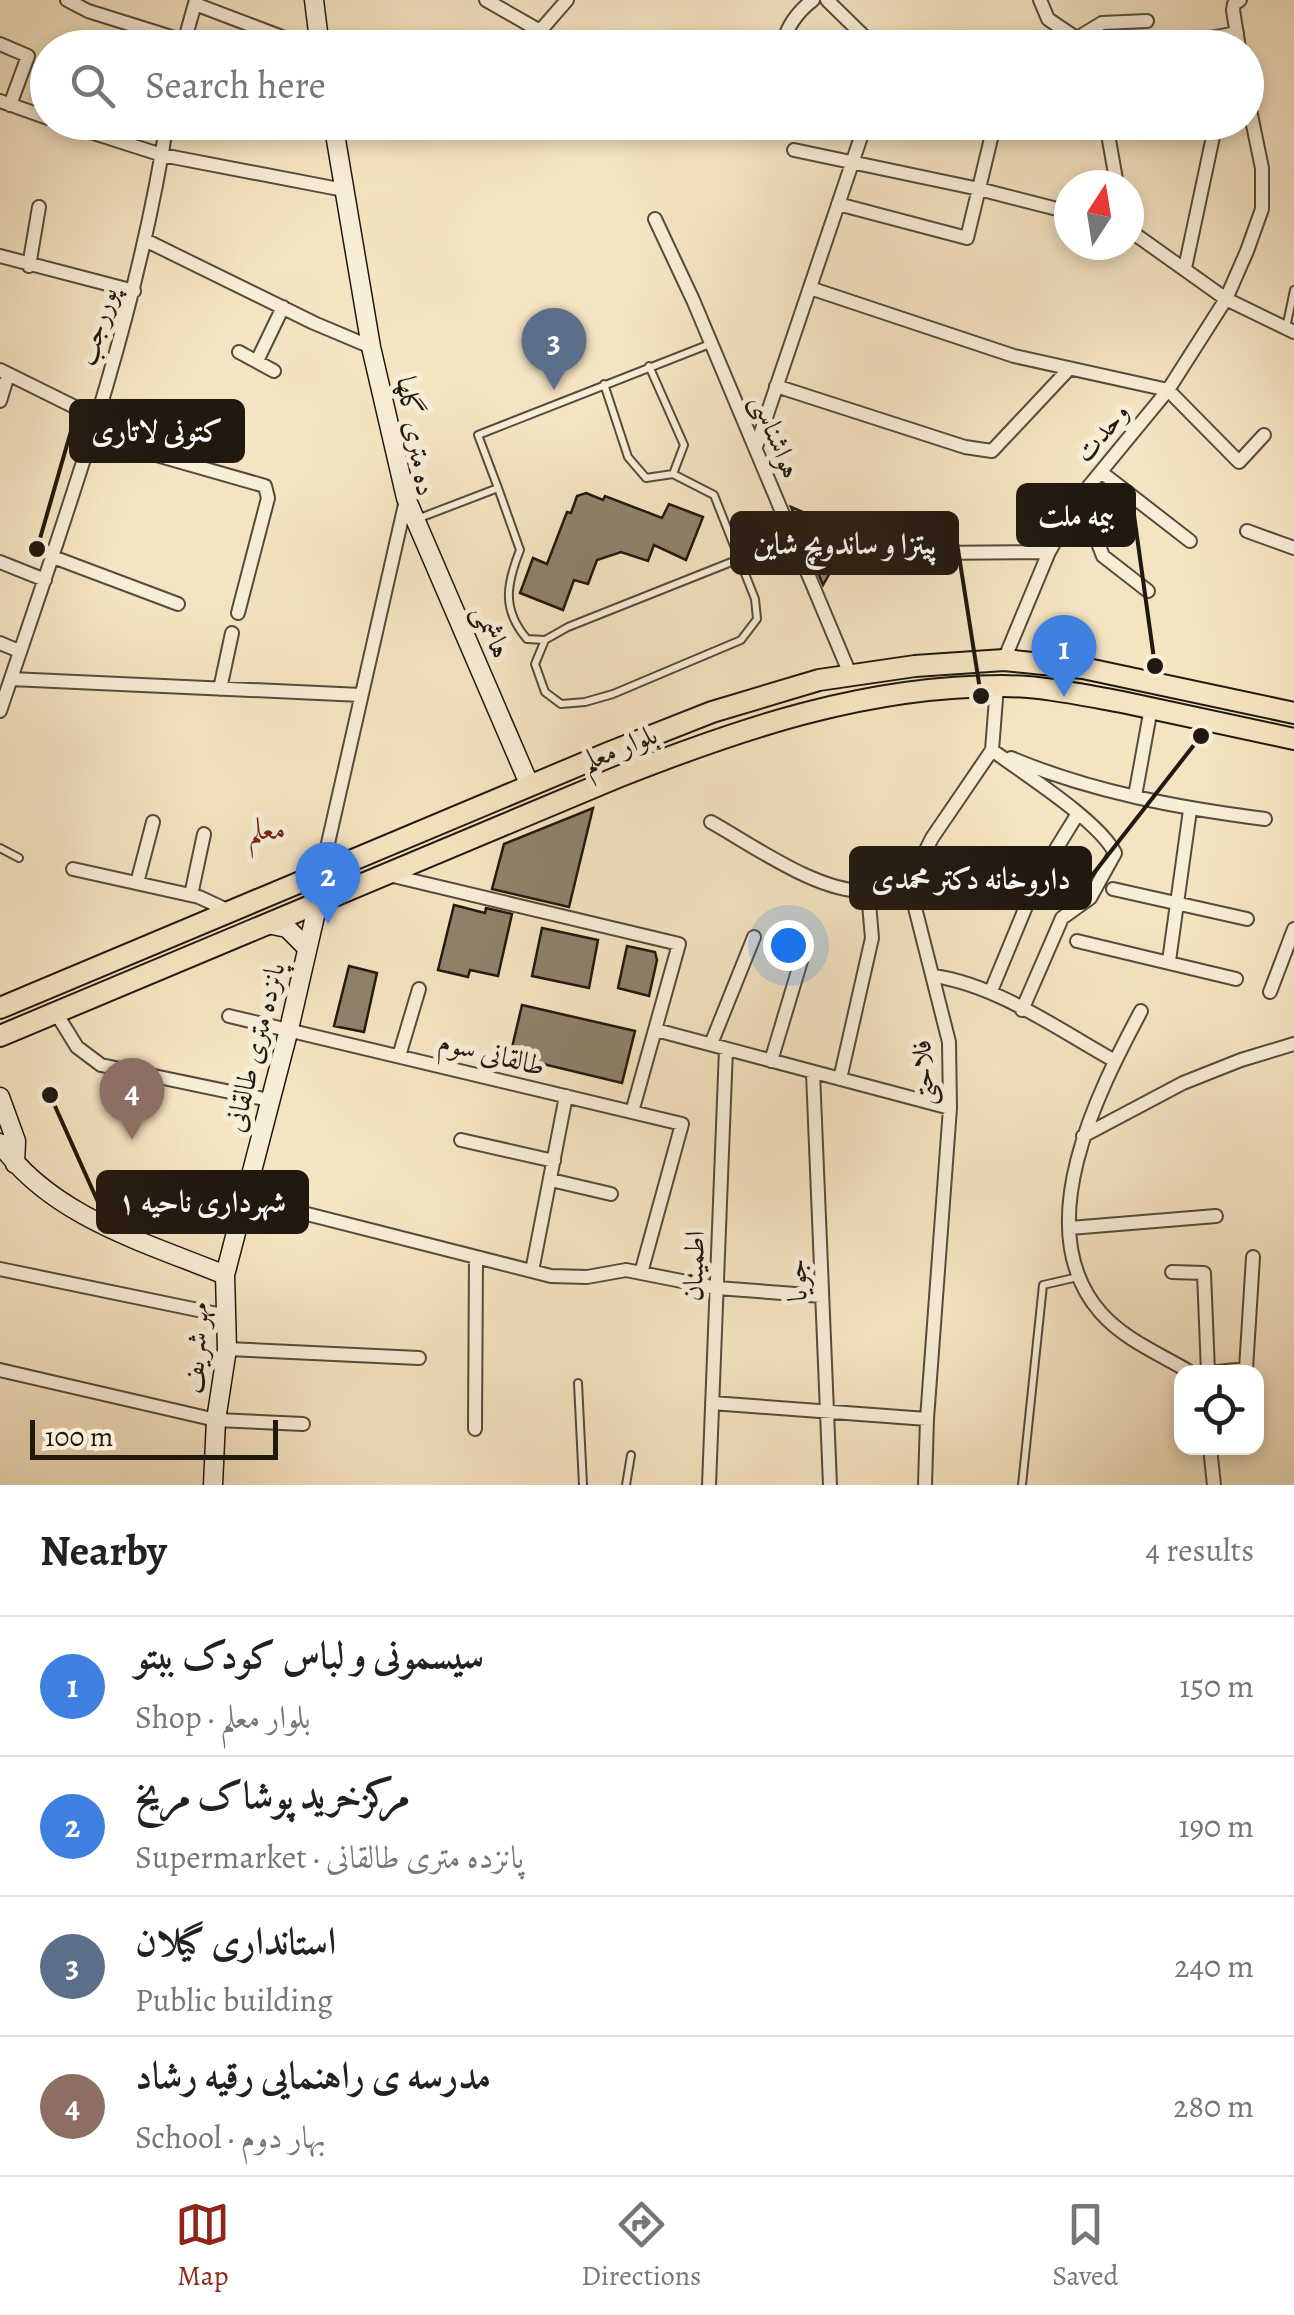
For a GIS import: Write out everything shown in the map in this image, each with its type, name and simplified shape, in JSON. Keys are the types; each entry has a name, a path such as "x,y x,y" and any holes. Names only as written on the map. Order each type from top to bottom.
{"main road":[{"name":"بلوار معلم","path":"0,1008 712,712 850,674 1004,660 1082,668 1292,708"},
{"path":"997,686 1004,660"},
{"name":"بلوار معلم","path":"0,1036 720,736 825,705 918,691 997,686 1078,694 1294,740"},
{"path":"318,903 320,874"}],"street":[{"path":"68,0 144,30"},
{"path":"314,0 318,30"},
{"path":"486,0 534,30"},
{"path":"541,30 566,0"},
{"path":"787,30 800,10 813,0"},
{"path":"827,0 858,30"},
{"path":"1040,0 1048,19 1067,30"},
{"path":"1236,30 1233,10 1240,0"},
{"path":"188,30 196,2 265,30"},
{"path":"1090,30 1102,23 1147,22"},
{"path":"0,44 28,56 5,103 30,112"},
{"path":"117,140 162,156 344,190"},
{"name":"پوررجب","path":"0,711 46,580 134,291 165,140"},
{"name":"ده متری گلها","path":"320,874 406,498 372,346 336,140"},
{"path":"755,447 860,140"},
{"path":"838,204 963,239 970,231 990,140"},
{"path":"1108,140 1114,170"},
{"path":"1185,268 1212,140"},
{"name":"وحدت","path":"1004,660 1049,552 1080,497 1168,390 1226,299 1262,208 1262,168 1256,140"},
{"path":"794,150 1054,208"},
{"path":"29,266 39,207"},
{"name":"هواشناسی","path":"654,219 712,344 850,674"},
{"path":"145,240 283,308 372,346"},
{"path":"1144,240 1226,299 1290,330"},
{"path":"0,256 134,291"},
{"path":"810,288 1014,356 1168,390 1239,462 1264,434"},
{"path":"257,362 283,308"},
{"path":"239,352 274,371"},
{"path":"776,386 965,447 992,451 999,448 1069,369"},
{"path":"0,401 4,372 96,417"},
{"path":"90,436 265,486 268,498 238,613"},
{"path":"1101,472 1190,541"},
{"path":"1080,497 1103,556 1148,591"},
{"name":"هاشمی","path":"406,498 530,786"},
{"path":"856,524 926,553 1049,552"},
{"path":"1247,531 1294,548"},
{"path":"52,557 178,604"},
{"path":"0,562 46,580"},
{"path":"220,688 232,633"},
{"path":"0,643 19,651"},
{"path":"10,679 361,695"},
{"path":"711,822 836,888 868,892 908,884 932,838 992,750 997,686"},
{"path":"1134,796 1151,708"},
{"path":"992,750 1054,776 1190,810 1265,820"},
{"path":"992,750 1078,815 1109,841 1115,853 1090,898 1062,918 1022,1010"},
{"path":"1170,961 1190,810"},
{"path":"990,990 1036,880 1078,815"},
{"path":"137,883 153,822"},
{"path":"191,895 204,834"},
{"path":"73,869 191,895 230,912"},
{"path":"386,874 678,944 632,1112"},
{"name":"فلاحتی","path":"908,884 949,1042 950,1108 925,1485"},
{"path":"1113,890 1247,919"},
{"path":"840,1080 872,938 868,892"},
{"name":"پانزده متری طالقانی","path":"225,1276 318,903"},
{"name":"پانزده متری طالقانی","path":"267,924 287,928 307,948"},
{"path":"1270,992 1294,929"},
{"path":"711,1044 754,937"},
{"path":"1077,942 1236,979"},
{"path":"771,1061 801,961"},
{"path":"934,976 990,990 1115,1061"},
{"path":"400,1056 418,989"},
{"path":"1141,1011 1083,1136 1071,1185 1070,1228 1079,1277 1099,1311 1122,1333 1178,1365"},
{"path":"56,1013 77,1047 101,1065 269,1100"},
{"name":"طالقانی سوم","path":"229,1016 682,1124 641,1273"},
{"path":"656,1030 950,1108"},
{"path":"1083,1136 1183,1083 1294,1044"},
{"name":"اطمینان","path":"709,1485 726,1048"},
{"name":"جویا","path":"812,1072 830,1485"},
{"path":"532,1272 566,1096"},
{"path":"0,1097 16,1141 8,1163"},
{"path":"461,1140 554,1161"},
{"path":"0,1143 8,1163 48,1193 120,1233 225,1276"},
{"path":"550,1180 611,1194"},
{"path":"244,1198 532,1272 587,1278 626,1270 717,1288 822,1296"},
{"path":"1070,1228 1216,1216"},
{"path":"1246,1365 1253,1257"},
{"path":"474,1430 476,1258"},
{"path":"0,1269 228,1316"},
{"path":"1172,1272 1204,1273 1208,1365"},
{"name":"مهر شریف","path":"213,1485 228,1316 225,1276"},
{"path":"226,1349 419,1358"},
{"path":"0,1370 216,1420 303,1424"},
{"path":"712,1402 927,1419"},
{"path":"1211,1455 1214,1485"}],"lane":[{"path":"1290,330 1294,290"},
{"path":"712,344 478,435 520,550 508,580 507,596 519,630 527,639 544,640 739,560"},
{"path":"649,366 684,444 673,474"},
{"path":"544,640 535,664 545,692 560,704 585,702 614,694 742,640 757,619 755,599 714,495 673,474 646,478 628,456 604,384"},
{"path":"416,520 498,488"},
{"path":"0,848 19,858"},
{"path":"1022,1485 1043,1285 1079,1277"},
{"path":"578,1383 583,1485"},
{"path":"626,1485 631,1455"}],"building":[{"path":"586,493 603,500 605,496 662,518 669,504 703,517 686,560 654,545 648,561 621,552 597,560 588,584 574,580 563,610 520,593 533,558 547,564 567,512 571,513 577,496"},
{"path":"791,507 853,533 823,585"},
{"path":"593,808 569,907 492,889 504,844"},
{"path":"454,905 485,913 486,908 512,914 498,976 470,970 468,977 438,970"},
{"path":"542,928 598,940 589,988 532,976"},
{"path":"627,946 655,952 657,960 649,996 618,988"},
{"path":"349,966 377,973 364,1032 334,1026"},
{"path":"522,1005 635,1031 622,1083 510,1056"}],"place":[{"name":"استانداری گیلان","path":"554,390"},
{"name":"کتونی لاتاری","path":"37,549"},
{"name":"بیمه ملت","path":"1155,666"},
{"name":"پیتزا و ساندویچ شاین","path":"981,696"},
{"name":"سیسمونی و لباس کودک ببتو","path":"1064,697"},
{"name":"داروخانه دکتر محمدی","path":"1201,736"},
{"name":"مرکزخرید پوشاک مریخ","path":"328,924"},
{"name":"شهرداری ناحیه ۱","path":"50,1095"},
{"name":"مدرسه ی راهنمایی رقیه رشاد","path":"132,1140"}],"district":[{"name":"معلم","path":"267,829"}]}
